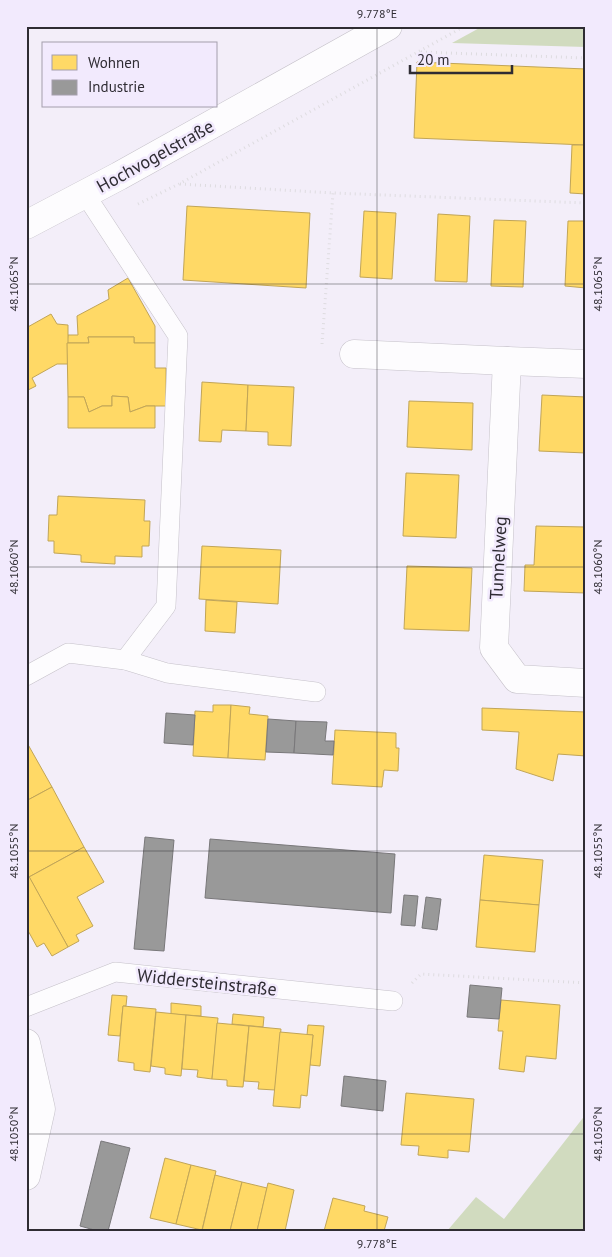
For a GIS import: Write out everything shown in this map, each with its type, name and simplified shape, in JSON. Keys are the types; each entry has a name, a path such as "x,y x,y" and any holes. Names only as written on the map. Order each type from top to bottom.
{"street":[{"name":"Hochvogelstraße","path":"26,225 388,26"},
{"path":"354,354 586,364"},
{"name":"Tunnelweg","path":"507,361 494,648 517,679 586,683"},
{"path":"26,1043 41,1109 26,1176"}],"lane":[{"path":"85,194 178,336 166,606 125,660"},
{"path":"26,676 68,653 125,660 167,673 316,692"},
{"name":"Widdersteinstraße","path":"26,1007 115,972 393,1001"}],"path":[{"path":"103,221 179,184 465,26"},
{"path":"420,52 586,58"},
{"path":"179,184 333,193 586,203"},
{"path":"333,193 322,350 354,354"},
{"path":"393,1001 421,974 586,983"}],"green space":[{"path":"483,26 586,26 586,47 452,43"},
{"path":"586,1114 586,1231 447,1231 476,1197 504,1219"}],"building: Wohnen":[{"path":"417,62 586,69 586,145 414,138"},
{"path":"572,145 586,145 586,194 570,193"},
{"path":"187,206 310,213 306,288 183,280"},
{"path":"364,211 396,213 392,279 360,277"},
{"path":"438,214 470,216 467,282 435,281"},
{"path":"494,220 526,221 523,287 491,286"},
{"path":"568,221 586,221 586,288 565,286"},
{"path":"128,278 155,326 155,343 134,343 134,337 88,337 89,343 67,343 68,335 78,335 77,316 109,299 108,290"},
{"path":"51,314 57,324 68,325 68,364 57,364 32,378 36,386 26,391 26,328"},
{"path":"88,337 134,337 134,343 155,343 155,368 166,368 166,406 146,406 130,412 128,397 112,396 112,406 102,406 89,412 84,397 68,397 67,343 89,343"},
{"path":"202,382 248,385 246,431 222,430 221,442 199,441"},
{"path":"248,385 294,387 291,446 268,445 268,432 246,431"},
{"path":"542,395 586,397 586,453 539,451"},
{"path":"112,396 128,397 130,412 146,406 155,406 155,428 68,428 68,397 84,397 89,412 102,406 112,406"},
{"path":"409,401 473,403 472,450 407,447"},
{"path":"406,473 459,475 456,538 403,536"},
{"path":"58,496 145,500 144,521 150,521 149,546 142,546 142,557 115,556 115,564 81,562 81,555 54,553 54,541 48,541 49,515 57,515"},
{"path":"536,526 586,527 586,593 524,591 525,565 534,565"},
{"path":"202,546 281,550 278,604 199,599"},
{"path":"407,566 472,568 469,631 404,629"},
{"path":"206,600 237,602 235,633 205,631"},
{"path":"213,705 231,705 228,758 193,756 195,711 213,712"},
{"path":"231,705 250,707 249,714 268,716 265,760 228,758"},
{"path":"482,708 586,712 586,756 558,754 553,781 516,769 519,732 482,730"},
{"path":"335,730 396,733 396,748 399,748 398,771 384,770 382,787 332,784"},
{"path":"26,741 52,787 26,801"},
{"path":"52,787 84,847 29,877 26,871 26,801"},
{"path":"84,847 104,882 77,897 93,926 76,935 79,941 68,947 29,877"},
{"path":"484,855 543,860 539,905 480,900"},
{"path":"26,871 68,947 52,956 44,943 37,947 26,927"},
{"path":"480,900 539,905 535,952 476,947"},
{"path":"112,995 127,996 126,1006 123,1006 120,1036 108,1035"},
{"path":"501,1000 560,1005 556,1059 526,1056 524,1072 499,1069 503,1031 498,1031"},
{"path":"171,1003 201,1006 201,1016 171,1014"},
{"path":"123,1006 156,1009 150,1072 134,1070 134,1063 118,1061"},
{"path":"156,1012 186,1015 181,1076 165,1074 165,1068 151,1066"},
{"path":"233,1014 264,1017 263,1027 232,1024"},
{"path":"186,1015 218,1018 212,1079 197,1077 198,1070 182,1069"},
{"path":"217,1023 249,1026 243,1087 227,1086 227,1080 212,1079"},
{"path":"308,1025 324,1026 320,1066 310,1065 313,1035 307,1035"},
{"path":"249,1026 281,1029 275,1090 258,1089 259,1082 244,1081"},
{"path":"280,1032 313,1035 307,1096 301,1095 300,1108 273,1106"},
{"path":"406,1093 474,1099 469,1152 448,1150 448,1158 418,1155 419,1146 401,1145"},
{"path":"165,1158 191,1165 176,1224 150,1218"},
{"path":"191,1165 216,1171 202,1230 176,1224"},
{"path":"215,1175 242,1182 230,1231 202,1231"},
{"path":"242,1182 267,1188 257,1231 230,1231"},
{"path":"268,1183 294,1190 285,1231 257,1231"},
{"path":"333,1198 365,1206 364,1211 388,1217 384,1231 324,1231"}],"building: Industrie":[{"path":"166,713 195,715 193,745 164,743"},
{"path":"268,719 296,721 294,753 266,752"},
{"path":"296,721 327,722 325,741 334,741 333,755 294,753"},
{"path":"145,837 174,840 164,951 134,949"},
{"path":"210,839 395,854 391,913 205,898"},
{"path":"404,895 418,896 415,926 401,925"},
{"path":"426,897 441,899 437,930 422,928"},
{"path":"470,985 502,988 499,1019 467,1017"},
{"path":"344,1076 386,1081 383,1111 341,1106"},
{"path":"101,1141 130,1148 108,1231 98,1231 80,1226"}]}
